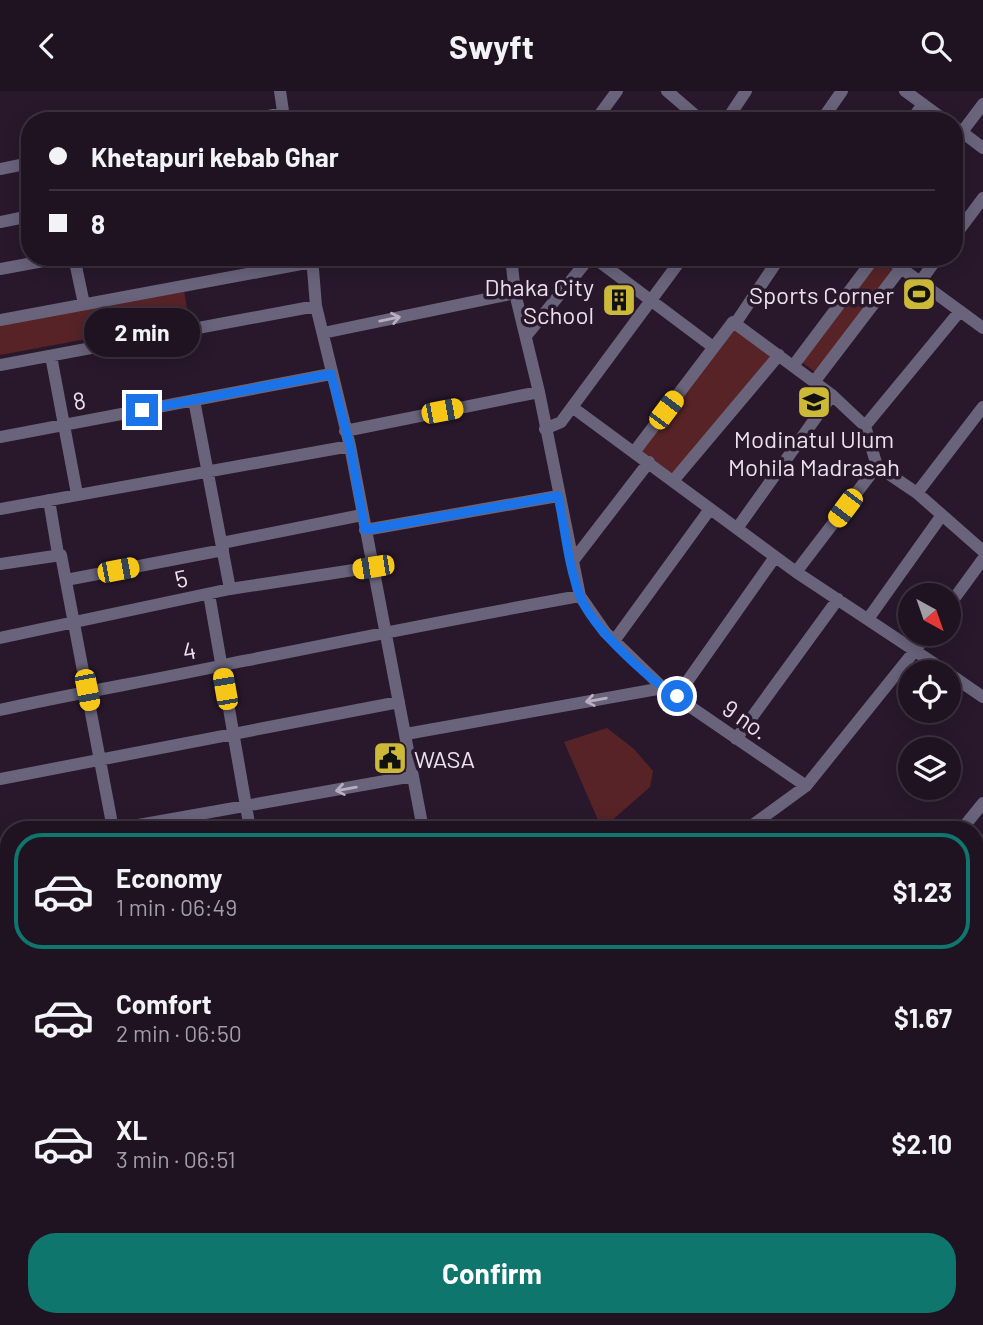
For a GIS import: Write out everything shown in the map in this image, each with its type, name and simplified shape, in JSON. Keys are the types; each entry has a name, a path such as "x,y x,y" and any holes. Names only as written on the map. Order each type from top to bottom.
{"street":[{"path":"280,91 283,112"},
{"path":"602,112 617,91"},
{"path":"667,91 690,112"},
{"path":"732,112 746,91"},
{"path":"827,112 842,91"},
{"path":"905,91 934,112"},
{"path":"918,112 923,104"},
{"path":"963,116 983,104"},
{"path":"963,133 983,148"},
{"path":"0,169 21,165"},
{"path":"963,225 983,198"},
{"path":"0,222 21,218"},
{"path":"0,269 21,265"},
{"path":"76,266 84,304"},
{"path":"0,320 281,266"},
{"path":"313,266 316,306 350,446 422,821"},
{"name":"9 no.","path":"513,266 515,293 539,392 572,562 580,596 589,613 663,688 806,786"},
{"path":"526,336 584,266"},
{"path":"604,266 713,347"},
{"path":"545,429 561,422 676,266"},
{"path":"635,451 734,323 774,266"},
{"path":"793,366 867,266"},
{"path":"898,266 982,326"},
{"path":"919,282 931,266"},
{"path":"814,382 901,268"},
{"path":"323,333 515,293"},
{"path":"0,365 316,306"},
{"path":"865,426 960,311"},
{"path":"734,323 832,395 865,426 877,466 917,493 983,551"},
{"path":"673,481 779,355"},
{"path":"51,356 77,494"},
{"name":"8","path":"0,437 331,374"},
{"path":"345,431 539,392"},
{"path":"738,527 832,395"},
{"path":"194,400 228,582"},
{"path":"572,407 796,572 930,660"},
{"path":"917,493 983,407"},
{"path":"0,509 350,446"},
{"path":"572,562 649,462"},
{"path":"796,572 877,466"},
{"path":"365,530 558,496"},
{"path":"49,500 112,821"},
{"path":"614,641 710,509"},
{"path":"66,580 362,515"},
{"path":"868,619 942,515"},
{"path":"0,564 58,554"},
{"path":"677,696 775,557"},
{"path":"961,589 983,559"},
{"name":"5","path":"0,638 209,594 228,582 373,567"},
{"path":"209,594 249,821"},
{"name":"4","path":"0,710 87,690 221,666 385,631 580,596"},
{"path":"736,739 838,599"},
{"path":"758,821 806,786 920,646"},
{"path":"961,682 983,697"},
{"path":"406,734 663,688"},
{"path":"0,779 399,702"},
{"path":"162,821 414,776"},
{"path":"968,821 983,803"}],"shaded area":[{"path":"873,266 887,266 895,272 818,374 800,361"},
{"path":"184,291 189,320 0,355 0,325"},
{"path":"733,328 775,355 668,482 635,458"},
{"path":"607,728 634,749 653,771 650,787 611,821 599,821 564,742"}],"place":[{"name":"Sports Corner","path":"919,294"},
{"name":"Dhaka City School","path":"619,300"},
{"name":"Modinatul Ulum Mohila Madrasah","path":"814,402"},
{"name":"WASA","path":"390,758"}],"route":[{"path":"142,410 331,374 350,446 365,530 558,496 580,596 589,613 604,632 663,688 677,696"}]}
